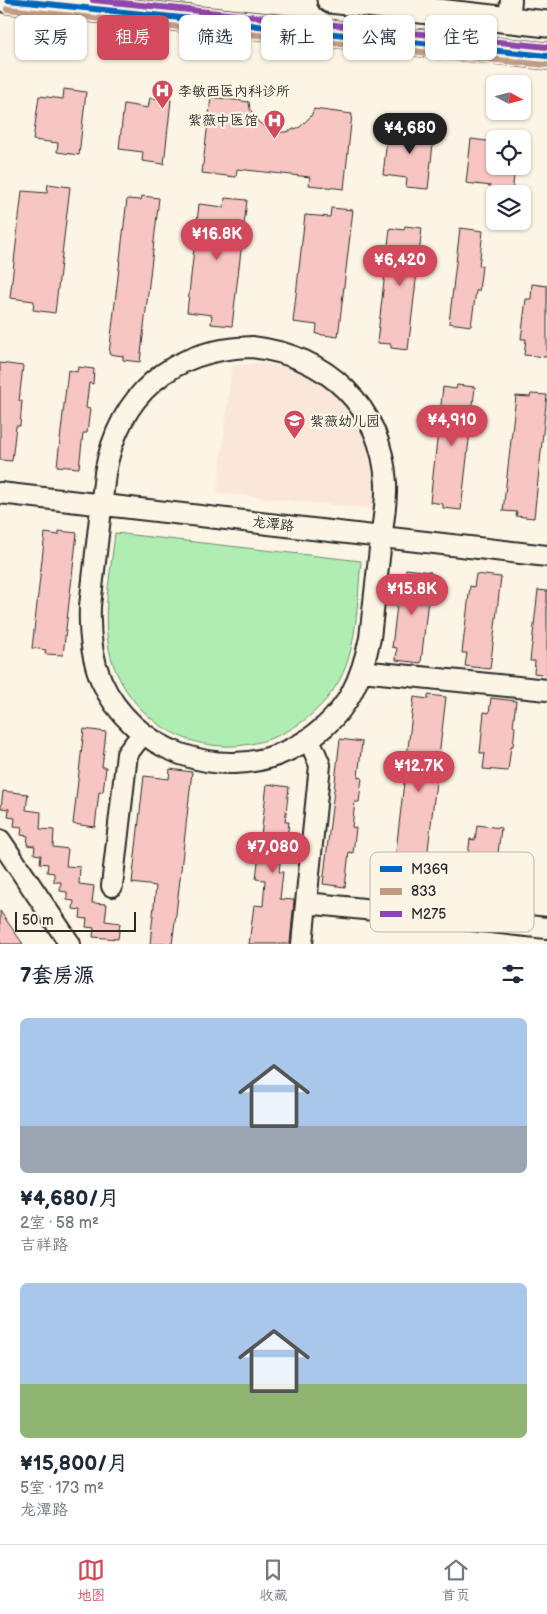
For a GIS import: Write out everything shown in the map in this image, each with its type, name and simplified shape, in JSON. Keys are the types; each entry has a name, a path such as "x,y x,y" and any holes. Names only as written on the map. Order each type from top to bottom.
{"main road":[{"path":"8,0 547,56"},
{"path":"330,0 510,10 547,24"}],"street":[{"path":"232,348 261,348 289,354 307,362 324,371 339,383 364,412 373,429 384,466 385,495 370,638 361,671 352,693 341,709 328,723 308,739 280,754 242,763 204,761 186,756 168,749 143,733 122,714 111,698 102,681 91,644 90,606 102,505 109,454 123,418 147,387 178,364 195,356 214,351 232,348"},
{"name":"龙潭路","path":"0,493 547,556"},
{"path":"361,671 547,690"},
{"path":"112,886 127,754 143,733"},
{"path":"302,944 320,765 308,739"},
{"path":"0,840 70,944"},
{"path":"306,903 370,910"},
{"path":"534,927 547,928"}],"shaded area":[{"name":"紫薇幼儿园","path":"262,363 295,369 352,405 378,475 375,509 217,493 232,365"}],"green space":[{"path":"115,533 361,561 353,642 349,658 336,686 317,709 295,727 270,739 243,745 216,746 189,740 164,728 141,709 131,697 119,678 111,657 106,626 106,611"}],"building":[{"path":"64,89 86,92 79,155 57,152 58,143 33,140 39,96 63,99"},
{"path":"211,97 249,102 250,109 258,122 278,132 286,132 300,127 311,116 314,109 352,114 344,189 309,185 310,177 237,169 236,177 202,173"},
{"path":"150,98 171,100 164,164 142,161 143,152 119,149 124,104 148,108"},
{"path":"413,124 435,126 428,189 406,187 407,178 383,175 388,130 412,133"},
{"path":"471,139 486,141 486,175 514,175 513,185 486,185 466,183"},
{"path":"48,184 70,187 55,313 33,310 34,301 10,298 22,191 47,193"},
{"path":"142,196 159,198 140,362 123,360 123,356 109,354 127,199 141,200"},
{"path":"225,198 247,200 232,326 211,324 212,315 187,312 199,204 224,207"},
{"path":"331,208 353,210 338,337 316,334 317,325 293,322 305,215 330,217"},
{"path":"405,226 422,228 408,350 391,348 391,344 377,343 390,228 404,230"},
{"path":"460,228 483,231 479,266 482,266 479,291 476,291 471,326 449,323"},
{"path":"532,284 547,286 547,357 524,355 526,339 521,339 526,299 531,299"},
{"path":"0,363 23,366 19,401 22,401 20,426 16,426 12,461 0,460"},
{"path":"78,367 94,369 93,384 89,383 86,408 90,409 87,433 83,433 79,468 57,466 68,370 77,372"},
{"path":"457,385 475,387 461,510 443,508 443,504 430,502 443,387 456,389"},
{"path":"531,394 547,395 534,518 516,516 517,512 503,511 516,396 530,397"},
{"path":"59,531 77,533 63,655 45,654 46,650 32,648 45,533 59,535"},
{"path":"406,569 431,572 421,663 396,660 397,648 392,647 400,580 405,581"},
{"path":"476,574 501,577 490,669 465,666 467,653 462,653 470,586 474,587"},
{"path":"538,590 547,591 547,675 534,673 535,661 530,661"},
{"path":"428,695 446,697 428,852 396,852 414,697 428,699"},
{"path":"491,698 516,701 513,746 511,746 508,771 483,769 485,753 480,753 484,712 489,713"},
{"path":"84,729 106,732 102,767 106,767 103,792 99,792 95,827 73,824"},
{"path":"340,739 362,742 358,777 362,778 359,802 355,802 352,827 356,828 353,853 349,852 345,887 323,884"},
{"path":"170,769 192,772 176,914 172,944 150,944 156,886 132,883 144,776 169,779"},
{"path":"267,784 289,787 285,822 289,822 286,847 282,847 279,872 283,872 280,899 294,900 290,944 249,944 254,905 263,906 265,880 256,879"},
{"path":"3,791 28,794 26,810 41,812 40,829 54,830 53,847 68,849 66,866 80,867 79,884 94,886 92,903 107,904 105,921 120,923 118,939 93,937 94,928 86,927 87,919 80,918 81,910 73,909 74,901 67,900 67,892 60,891 61,882 54,882 54,873 47,872 48,864 40,863 41,855 34,854 35,846 27,845 28,836 21,835 22,827 14,826 15,818 8,817 9,809 1,808"},
{"path":"477,825 501,828 498,852 468,852 470,839 475,840"},
{"path":"0,911 23,944 0,944"}],"transit line":[{"name":"M369","path":"8,0 547,56"},
{"name":"M275","path":"93,0 547,47"},
{"name":"833","path":"7,9 546,65"}],"place":[{"name":"李敏西医内科诊所","path":"162,110"},
{"name":"紫薇中医馆","path":"274,139"},
{"name":"紫薇幼儿园","path":"294,440"}]}
